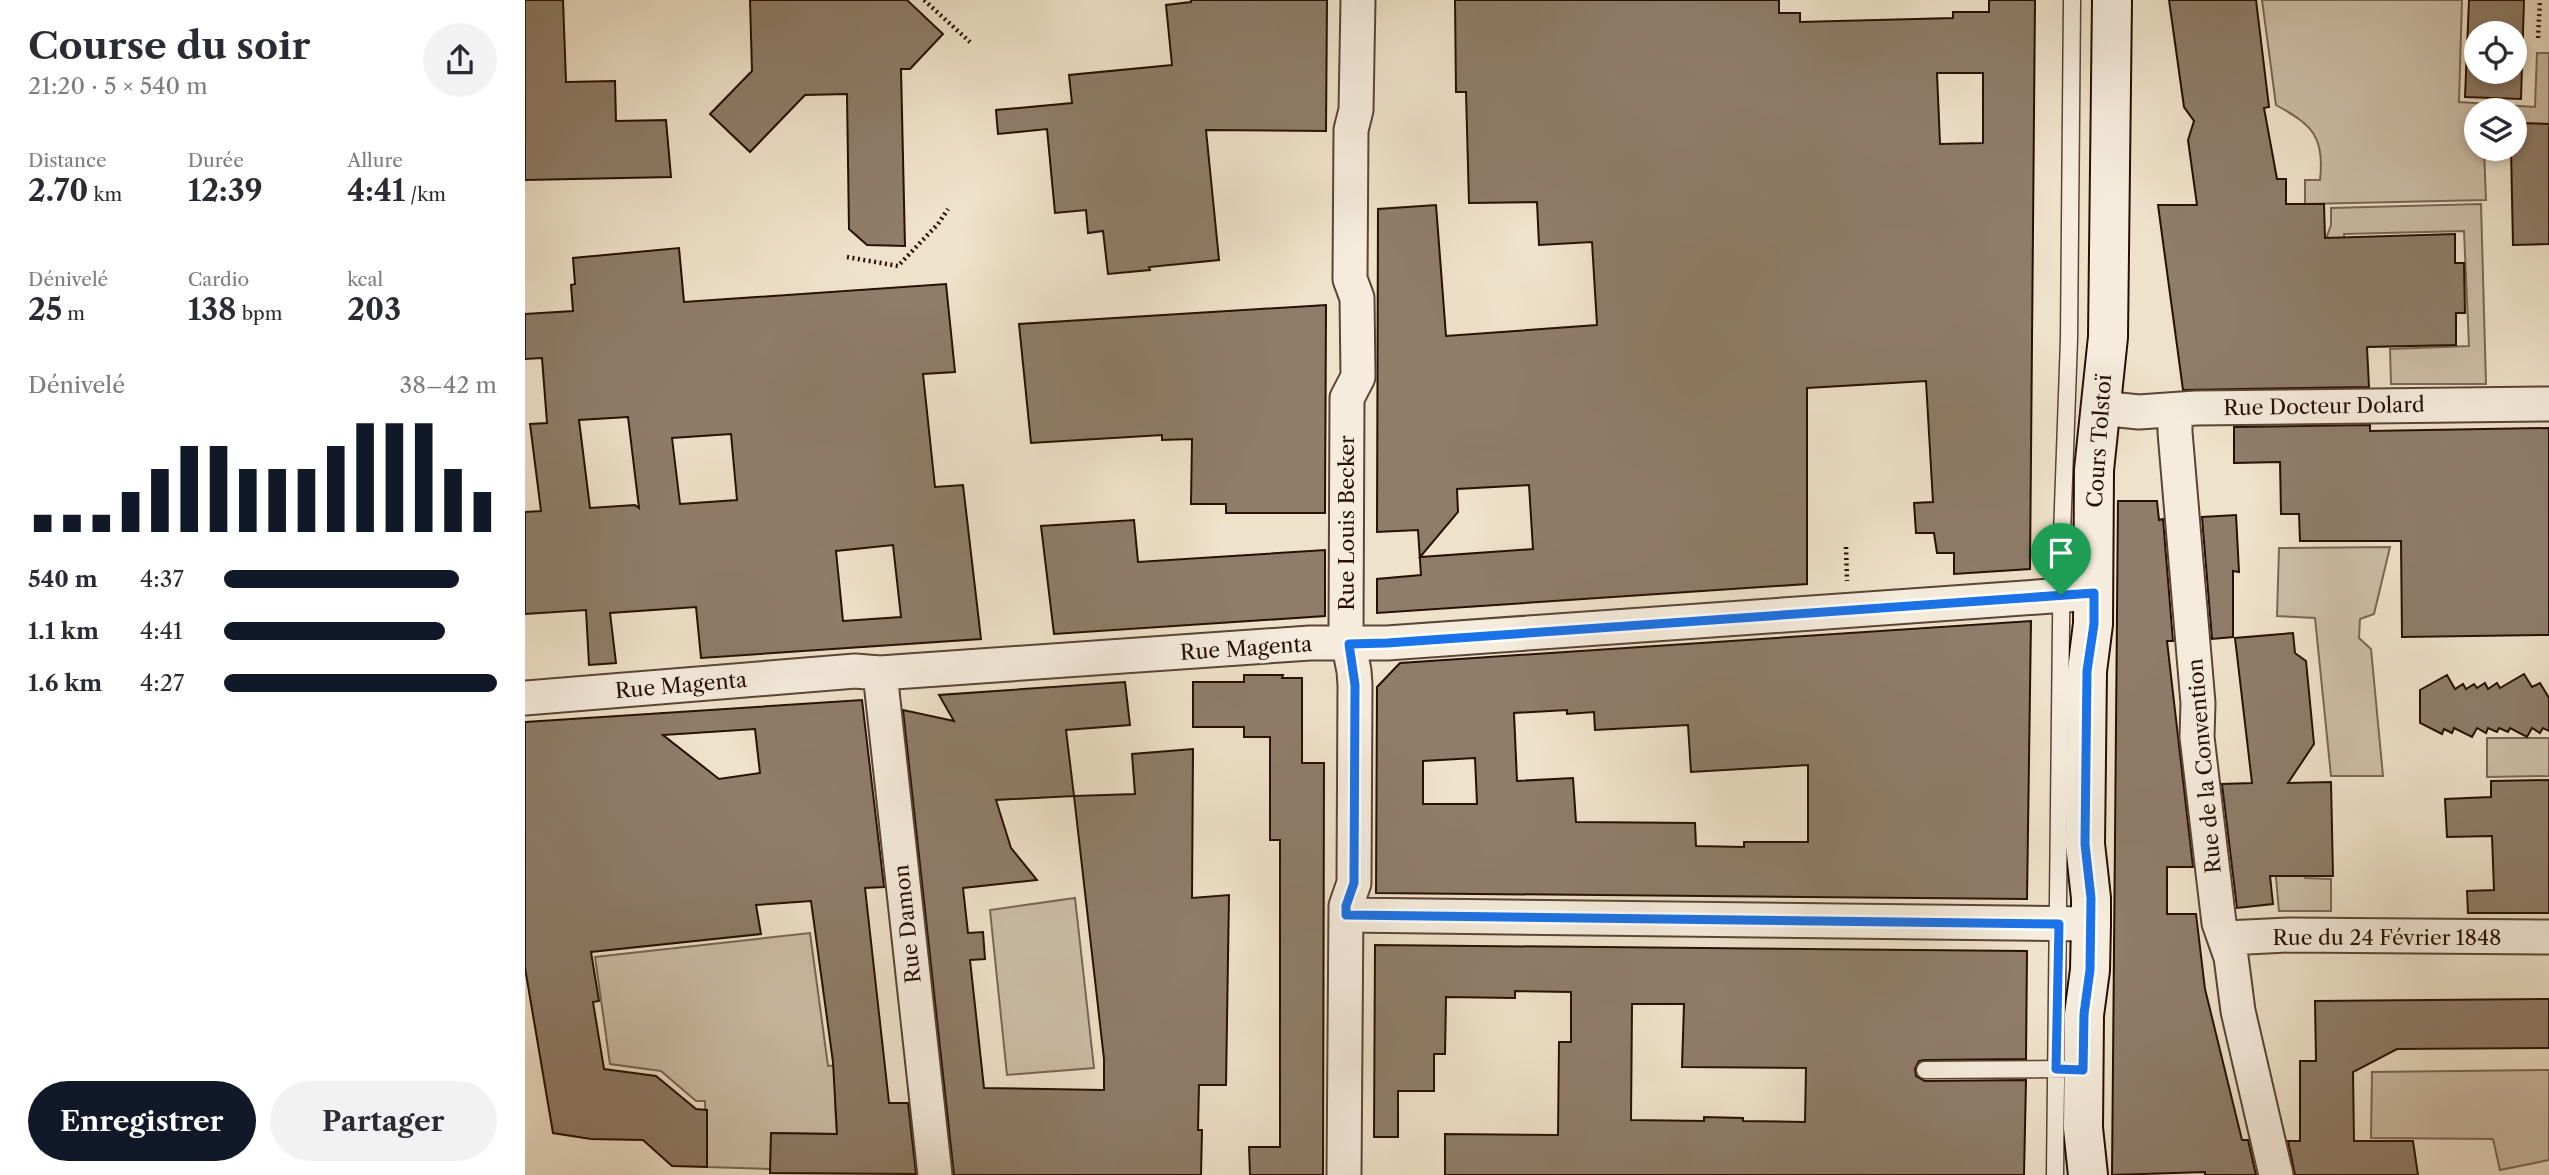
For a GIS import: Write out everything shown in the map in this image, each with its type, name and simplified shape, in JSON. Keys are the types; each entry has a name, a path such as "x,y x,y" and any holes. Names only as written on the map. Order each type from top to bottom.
{"main road":[{"name":"Cours Tolstoï","path":"2088,1175 2083,1128 2070,1069 2084,1014 2090,970 2075,924 2091,898 2085,844 2087,671 2094,624 2078,594 2108,337 2112,0"}],"street":[{"name":"Rue Louis Becker","path":"1344,1175 1346,906 1354,883 1355,685 1346,621 1347,397 1358,377 1357,298 1350,279 1350,267 1351,130 1356,110 1358,0"},
{"name":"Rue Docteur Dolard","path":"2100,408 2140,412 2549,404"},
{"name":"Rue de la Convention","path":"2175,410 2198,703 2197,737 2218,923 2231,957 2238,1011 2276,1175"},
{"name":"Rue Magenta","path":"525,698 855,671 880,673 1310,643 1387,643 2078,594"},
{"name":"Rue Damon","path":"880,673 935,1175"},
{"path":"1346,915 2075,924"},
{"name":"Rue du 24 Février 1848","path":"2225,938 2290,935 2549,937"}],"lane":[{"path":"2072,0 2069,339 2078,594"},
{"path":"1925,1070 2070,1069 2055,1175"}],"path":[{"path":"924,0 970,42"},
{"path":"2538,38 2540,0"},
{"path":"847,257 898,265 938,224 948,209"},
{"path":"1846,547 1847,586"}],"shaded area":[{"path":"2262,0 2462,0 2459,102 2464,102 2464,161 2484,161 2486,200 2305,204 2305,180 2320,180 2318,142 2307,126 2276,105"},
{"path":"2537,53 2549,53 2549,124 2527,123 2527,106 2535,107"},
{"path":"2481,204 2486,384 2391,384 2390,349 2469,346 2464,231 2344,234 2345,288 2331,321 2327,236 2331,225 2331,208"},
{"path":"2390,547 2374,614 2360,619 2359,638 2371,649 2383,776 2331,776 2315,618 2277,616 2279,548"},
{"path":"2487,738 2549,738 2549,776 2487,777"},
{"path":"2305,806 2305,878 2331,879 2331,911 2279,911 2273,844"},
{"path":"1075,898 1094,1068 1007,1075 990,910"},
{"path":"810,933 828,1066 843,1065 835,1102 837,1134 772,1133 770,1169 707,1167 705,1101 696,1101 661,1071 610,1064 595,957"},
{"path":"2549,1070 2549,1160 2500,1170 2493,1139 2371,1138 2372,1072"}],"building":[{"path":"525,0 563,0 566,82 615,81 616,121 666,120 671,177 525,180"},
{"path":"750,0 907,0 943,34 910,69 901,69 905,246 867,245 849,229 847,94 805,95 750,152 710,114 752,71"},
{"path":"1191,0 1327,0 1326,131 1206,130 1219,260 1108,274 1103,231 1088,233 1086,210 1055,213 1047,129 998,134 996,110 1072,103 1069,75 1172,65 1166,5"},
{"path":"1455,0 1779,0 1779,13 1800,13 1800,22 1953,18 1953,12 1989,12 1989,0 2035,0 2030,569 1954,574 1954,553 1937,553 1934,533 1916,533 1914,503 1933,502 1926,381 1807,388 1807,584 1377,613 1377,579 1421,575 1418,530 1377,532 1378,209 1436,205 1446,336 1597,325 1592,242 1539,245 1537,202 1469,203 1466,92 1456,92","holes":["1937,73 1983,73 1983,143 1940,144","1529,485 1533,549 1420,557 1458,512 1457,489"]},
{"path":"2169,0 2256,0 2269,107 2264,108 2277,179 2286,179 2286,204 2324,204 2325,238 2455,234 2455,263 2464,263 2465,313 2456,313 2456,345 2367,347 2369,387 2183,390 2158,205 2197,205 2188,140 2194,121 2184,107"},
{"path":"2469,0 2524,0 2523,21 2468,21"},
{"path":"2466,84 2521,84 2521,98 2465,97"},
{"path":"2527,123 2549,124 2549,244 2513,245 2511,161 2527,161"},
{"path":"679,248 684,302 946,284 955,372 923,374 935,487 963,485 981,639 701,658 696,607 610,613 616,663 589,665 586,610 525,614 525,512 541,511 530,424 547,423 542,358 525,359 525,314 573,311 573,258","holes":["628,417 639,508 635,505 590,508 579,420","731,434 737,500 680,504 672,438","893,545 901,617 843,621 836,551"]},
{"path":"1326,305 1325,513 1226,513 1226,504 1191,504 1192,439 1162,440 1162,435 1031,443 1019,324"},
{"path":"2370,425 2370,431 2549,428 2549,635 2402,637 2401,541 2300,541 2299,514 2281,514 2280,462 2234,463 2234,427"},
{"path":"2118,501 2157,501 2159,520 2163,519 2173,641 2167,641 2193,867 2167,867 2167,914 2196,914 2205,989 2242,1140 2248,1140 2256,1175 2205,1175 2205,1172 2112,1175"},
{"path":"2236,515 2239,572 2233,571 2233,637 2212,639 2202,517"},
{"path":"1134,520 1138,562 1325,550 1325,616 1054,634 1041,526"},
{"path":"2031,621 2027,899 1376,893 1377,687 1400,663","holes":["1567,710 1567,714 1594,712 1595,730 1688,725 1691,772 1808,765 1808,842 1744,842 1744,847 1696,846 1695,823 1576,822 1573,778 1517,781 1514,713","1475,758 1477,804 1423,804 1423,761"]},
{"path":"2293,633 2295,653 2306,661 2314,744 2288,783 2331,782 2333,876 2270,876 2273,904 2237,908 2222,784 2252,783 2235,638"},
{"path":"2524,674 2532,687 2540,683 2549,698 2549,731 2543,728 2540,733 2532,728 2527,737 2510,728 2508,732 2499,728 2497,732 2488,728 2486,733 2477,728 2472,737 2454,728 2452,733 2444,729 2442,734 2420,723 2420,690 2447,675 2455,689 2463,684 2466,689 2474,684 2477,688 2485,683 2488,689 2497,683 2500,688"},
{"path":"1244,675 1302,678 1302,763 1324,763 1323,1175 1250,1175 1249,1147 1280,1147 1280,840 1270,840 1270,737 1244,737 1244,727 1193,727 1193,682 1244,682"},
{"path":"1125,682 1130,725 1066,730 1074,796 1135,794 1132,754 1193,749 1192,898 1229,895 1226,1085 1199,1085 1201,1175 954,1175 903,710 954,721 939,695","holes":["1074,796 1104,1059 1104,1090 984,1088 970,960 985,959 983,932 968,933 963,888 1037,880 1011,848 996,800"]},
{"path":"862,700 884,887 865,888 889,1103 908,1103 916,1174 770,1173 771,1133 837,1134 833,1062 811,901 756,905 761,934 591,952 599,1001 593,1002 604,1069 656,1076 696,1109 707,1110 707,1167 672,1166 643,1140 591,1139 553,1133 525,968 525,722","holes":["755,729 760,773 719,779 663,735"]},
{"path":"2549,780 2549,913 2468,913 2467,891 2494,890 2492,836 2447,837 2445,799 2491,797 2491,781"},
{"path":"1375,945 2027,951 2026,1059 1925,1060 1919,1061 1915,1069 1916,1076 1925,1081 2026,1080 2024,1175 1445,1175 1445,1134 1558,1135 1559,1042 1571,1042 1571,992 1515,991 1515,998 1446,997 1445,1054 1434,1054 1434,1091 1398,1091 1398,1137 1374,1137","holes":["1632,1004 1684,1004 1682,1067 1806,1068 1805,1122 1704,1117 1704,1121 1631,1120"]},
{"path":"2549,999 2549,1048 2397,1049 2353,1072 2354,1141 2413,1141 2418,1175 2295,1175 2288,1141 2300,1141 2300,1061 2316,1061 2315,1001"}],"route":[{"path":"2094,593 2094,624 2087,671 2085,844 2091,898 2090,970 2084,1014 2083,1070 2056,1069 2059,924 1346,915 1346,906 1354,883 1355,685 1349,644 2061,595 2094,593"}]}
